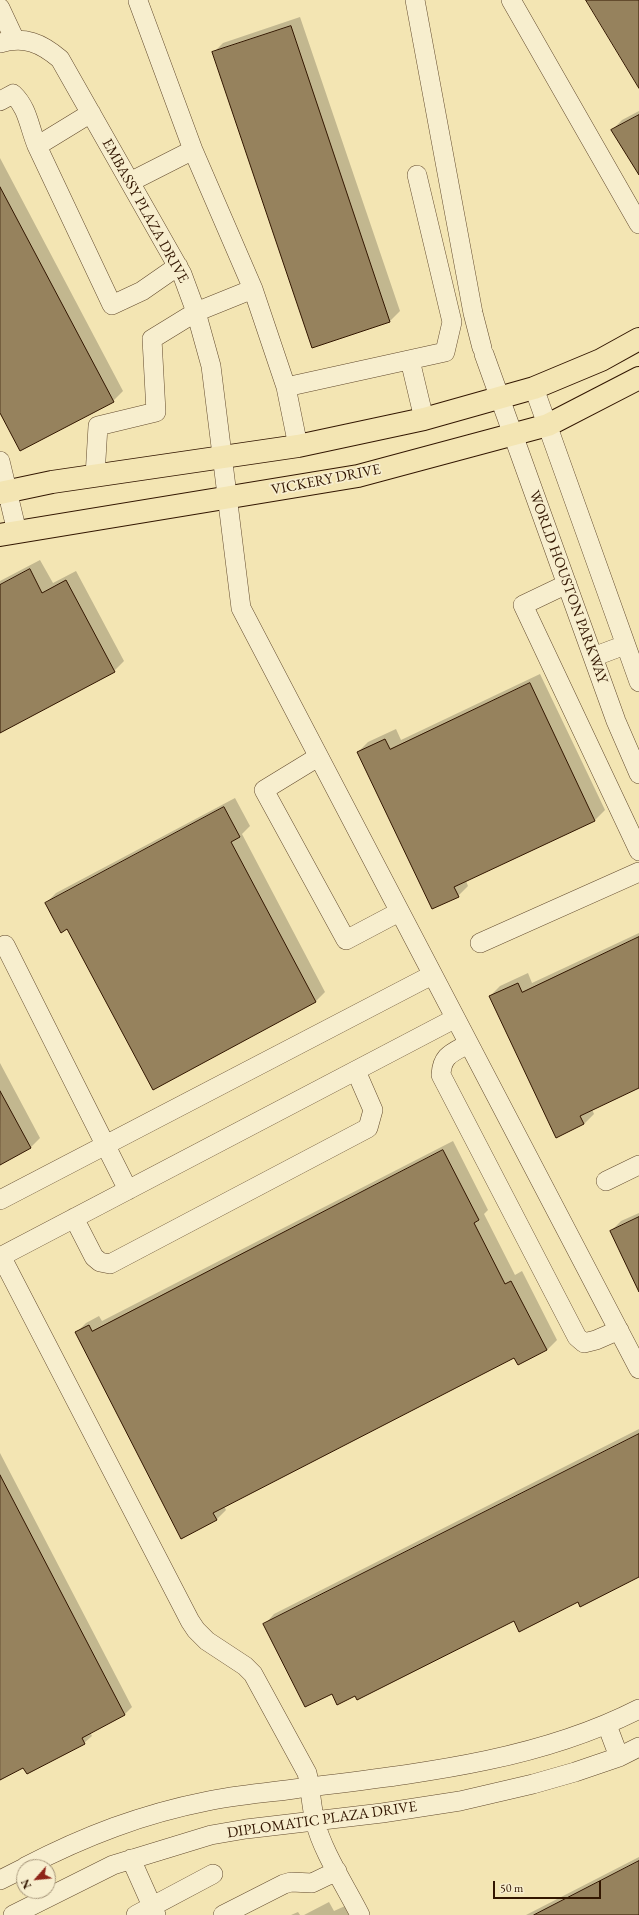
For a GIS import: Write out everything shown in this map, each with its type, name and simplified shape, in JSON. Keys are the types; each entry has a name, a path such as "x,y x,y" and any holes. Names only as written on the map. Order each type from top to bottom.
{"main road":[{"path":"3,493 52,482 298,446 424,419 534,388 601,360 639,339"},
{"name":"VICKERY DRIVE","path":"8,534 358,476 548,425 639,378"}],"street":[{"name":"WORLD HOUSTON PARKWAY","path":"415,0 473,313 483,351 616,721 639,774"},
{"path":"511,0 639,224"},
{"path":"138,1 194,150 253,288 286,387 298,446"},
{"path":"0,8 7,42"},
{"name":"EMBASSY PLAZA DRIVE","path":"7,42 25,40 46,47 60,59 182,274 196,312 211,366 241,608 318,757"},
{"path":"0,101 13,94 20,100 28,116 30,130 37,146 112,305 142,291 178,266"},
{"path":"37,146 91,113"},
{"path":"130,182 194,150"},
{"path":"286,387 445,352 452,322 417,175"},
{"path":"95,476 98,426 156,412 152,339 196,312 253,288"},
{"path":"410,360 424,419"},
{"path":"534,388 639,682"},
{"path":"0,461 8,534"},
{"path":"567,584 523,605 639,851"},
{"path":"593,657 625,645"},
{"path":"399,912 346,940 264,790 318,757 432,975 454,1019 639,1369"},
{"path":"480,943 639,872"},
{"path":"5,945 104,1146 128,1190"},
{"path":"0,1200 432,975"},
{"path":"360,1915 322,1842 315,1821 311,1787 307,1773 253,1674 245,1666 207,1641 196,1630 190,1621 1,1256 356,1072 454,1019"},
{"path":"468,1044 447,1056 441,1065 441,1075 577,1337 584,1343 596,1340 619,1330"},
{"path":"74,1218 94,1257 100,1262 110,1264 368,1128 373,1110 356,1072"},
{"path":"606,1181 639,1165"},
{"path":"40,1859 70,1844 130,1821 175,1808 210,1800 411,1774 477,1763 538,1748 607,1725 639,1708"},
{"path":"607,1725 619,1757"},
{"name":"DIPLOMATIC PLAZA DRIVE","path":"13,1915 113,1865 211,1835 246,1829 460,1801 533,1784 619,1757 639,1747"},
{"path":"131,1859 148,1912 213,1874"},
{"path":"0,1880 16,1871"},
{"path":"224,1915 284,1884 291,1882 312,1883 337,1871"}],"building":[{"path":"586,0 639,0 639,88"},
{"path":"291,26 390,322 312,348 212,52"},
{"path":"639,115 639,175 611,130"},
{"path":"0,187 114,402 20,451 0,413"},
{"path":"30,569 42,593 66,580 115,672 0,733 0,585"},
{"path":"530,683 595,821 454,887 459,897 432,909 357,752 385,739 390,749"},
{"path":"224,807 240,837 231,842 316,1002 153,1090 67,929 61,933 45,903"},
{"path":"639,937 639,1088 580,1116 584,1124 556,1138 489,996 518,983 522,992"},
{"path":"0,1091 31,1148 0,1165"},
{"path":"443,1150 479,1220 474,1223 505,1284 511,1281 547,1350 518,1365 514,1358 213,1513 217,1520 181,1539 75,1332 89,1325 92,1331"},
{"path":"639,1217 639,1292 610,1231"},
{"path":"639,1434 639,1577 580,1607 578,1602 519,1632 514,1621 357,1700 355,1696 337,1705 332,1694 305,1707 263,1624"},
{"path":"0,1475 125,1715 82,1738 85,1744 27,1774 23,1768 0,1780"},
{"path":"639,1861 639,1915 534,1915"}]}
